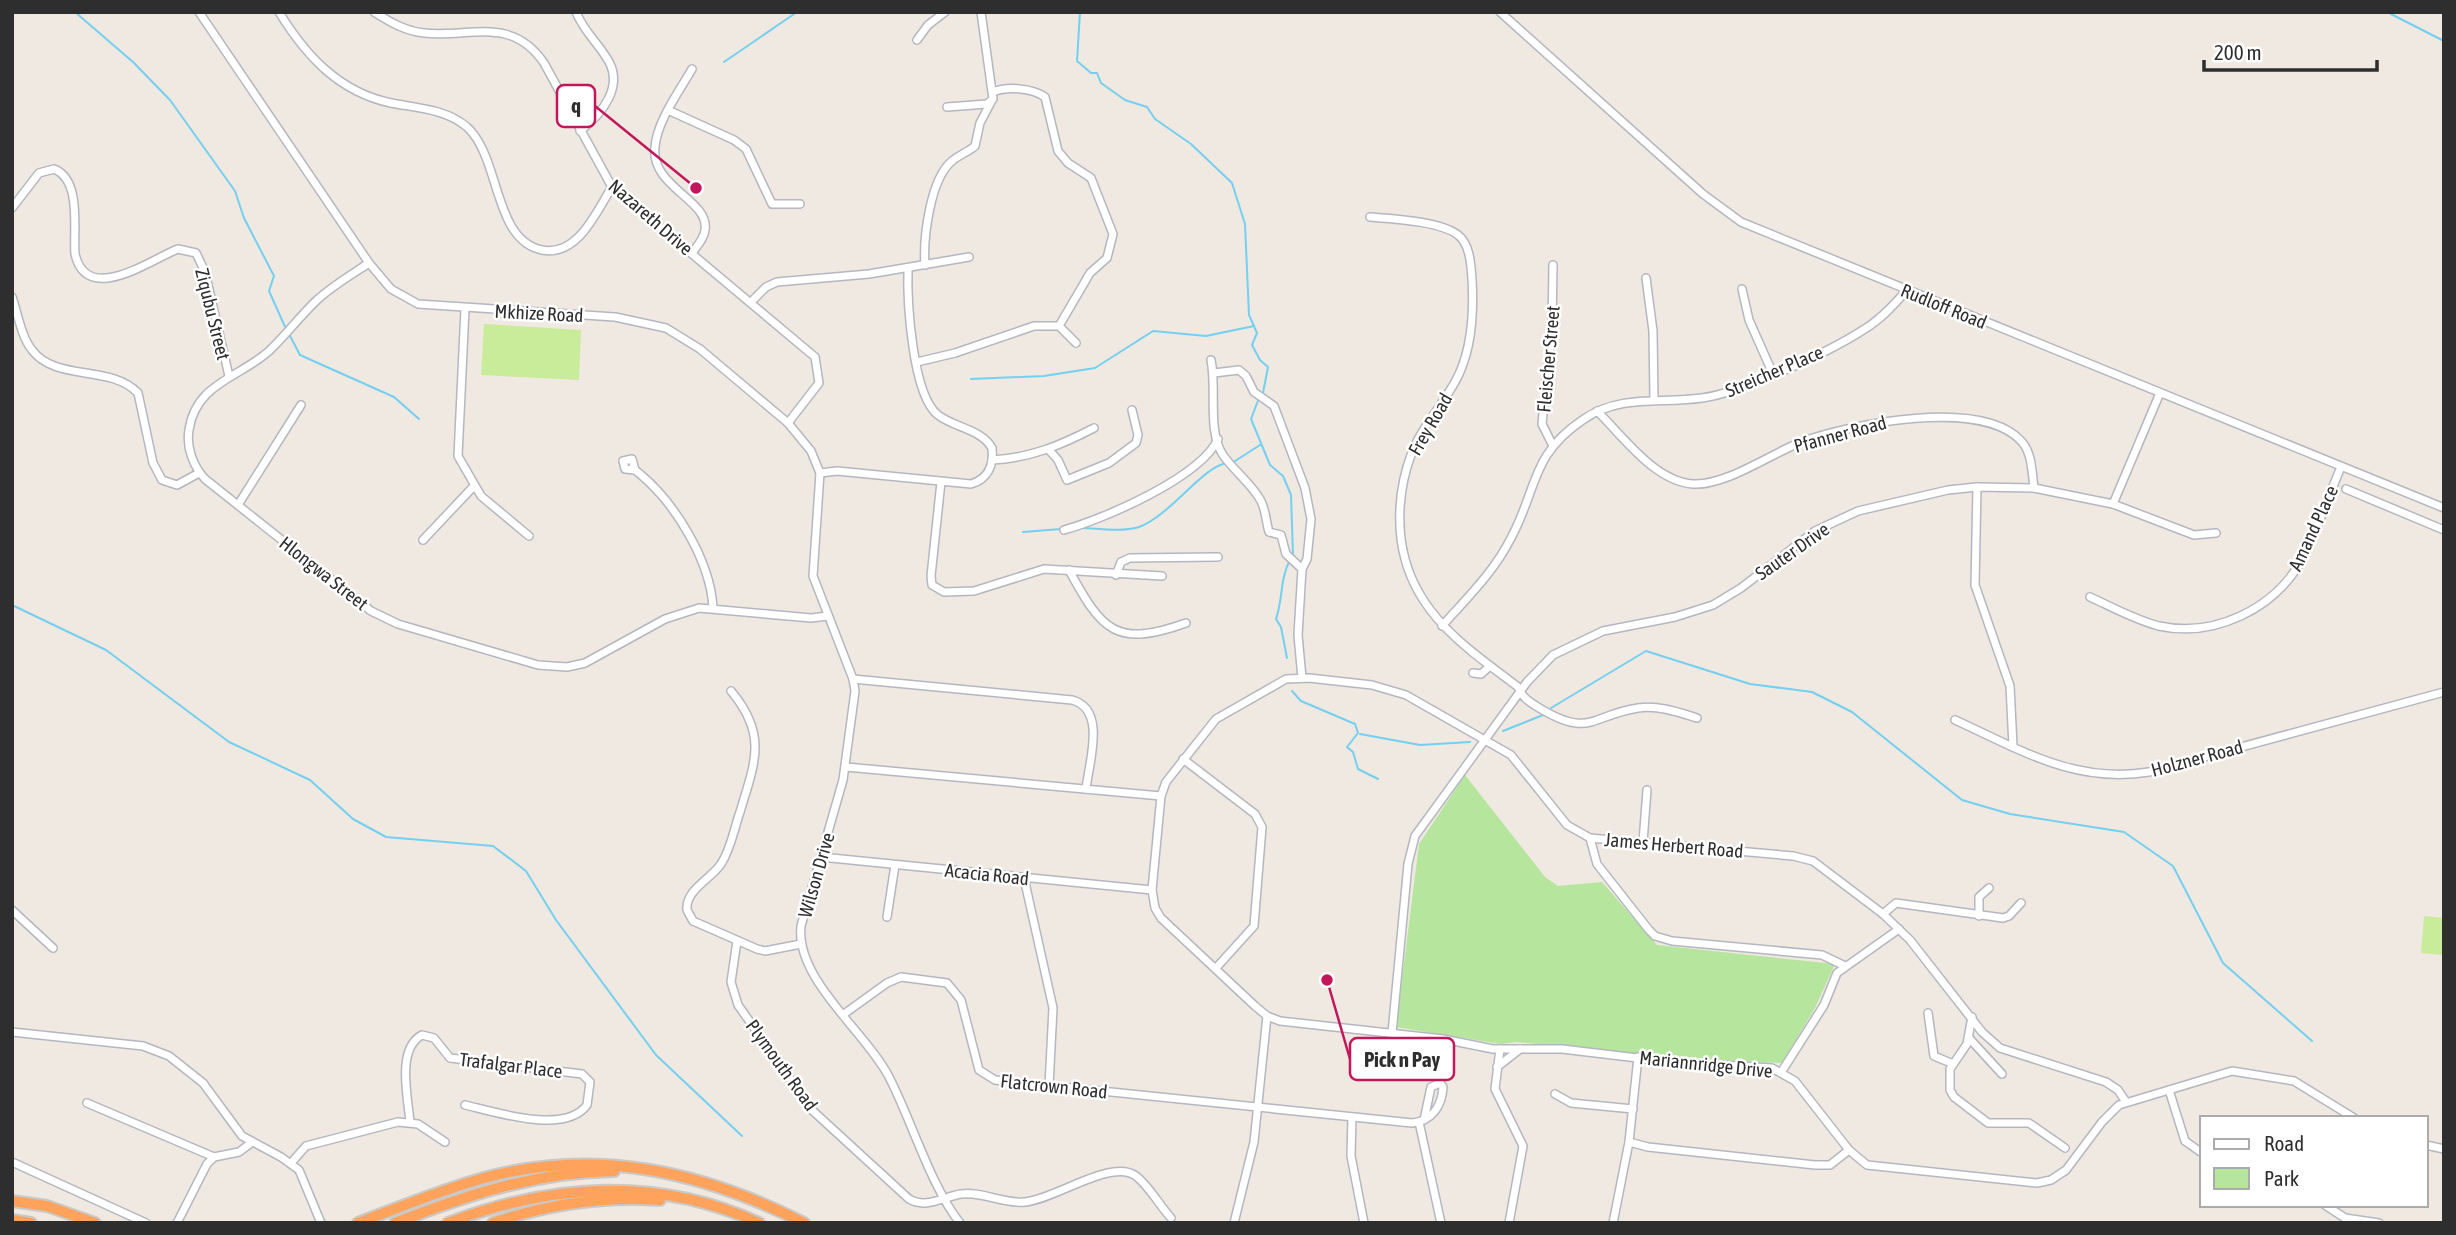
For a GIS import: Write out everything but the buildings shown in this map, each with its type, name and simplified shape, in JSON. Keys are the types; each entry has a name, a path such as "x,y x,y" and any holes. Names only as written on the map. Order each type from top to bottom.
{"highway":[{"path":"358,1223 461,1185 503,1173 583,1164 701,1179 728,1188 804,1223"},
{"path":"395,1223 511,1183 576,1172 645,1170"},
{"path":"448,1223 511,1202 548,1194 589,1190 634,1190 681,1196 728,1209 759,1223"},
{"path":"493,1223 533,1210 595,1199 676,1201 728,1209"},
{"path":"12,1201 47,1206 95,1223"},
{"path":"12,1220 31,1223"}],"street":[{"name":"Mkhize Road","path":"199,12 369,263 403,298 437,307 615,317 666,328 700,349 788,423 811,451 820,473"},
{"path":"279,12 309,55 344,85 375,99 439,113 469,129 486,157 512,229 532,247 549,251 571,244 585,229 612,187"},
{"name":"Nazareth Drive","path":"374,12 398,26 421,33 489,31 519,39 544,63 612,187 811,351 817,361 819,377 816,390 788,423"},
{"path":"576,12 582,27 609,61 612,75 607,104 580,131"},
{"path":"917,40 928,25 944,12"},
{"path":"925,265 924,229 942,176 951,161 973,148 982,116 993,92 981,12"},
{"name":"Rudloff Road","path":"1500,12 1725,213 1754,229 2444,508"},
{"path":"692,69 657,137 655,157 664,177 704,218 705,233 692,253"},
{"path":"993,92 1001,89 1026,91 1045,97 1058,150 1068,163 1091,178 1112,229 1112,246 1107,258 1090,273 1059,326"},
{"path":"947,107 990,102"},
{"path":"670,111 734,140 746,149 753,159 770,202 800,204"},
{"name":"Ziqubu Street","path":"12,208 35,177 45,170 54,169 64,174 71,184 75,254 78,264 86,272 116,277 136,272 178,249 196,253 205,272 229,376"},
{"name":"Frey Road","path":"1370,217 1441,228 1462,239 1468,251 1472,289 1466,356 1455,382 1410,455 1400,512 1401,539 1410,573 1428,609 1442,626 1490,666 1520,693 1522,698 1556,718 1574,724 1594,723 1638,708 1667,709 1697,718"},
{"path":"752,301 766,287 777,282 908,268 969,257"},
{"path":"12,298 30,347 41,358 69,369 114,377 138,393 153,463 162,480 177,485 199,473 188,439 192,414 201,397 257,360 318,299 369,263"},
{"name":"Fleischer Street","path":"1552,444 1542,424 1552,326 1553,265"},
{"path":"828,616 815,584 813,566 820,473 837,471 941,482 976,482 989,471 992,460 992,448 987,440 932,410 926,400 908,311 908,268"},
{"path":"1646,278 1653,331 1654,400"},
{"path":"1742,289 1749,320 1773,373"},
{"name":"Streicher Place","path":"1552,444 1597,411 1619,402 1724,394 1773,373 1862,331 1906,291"},
{"path":"465,309 457,452 474,486 488,503 529,536"},
{"path":"917,362 955,353 1034,326 1059,326 1076,343"},
{"path":"1211,360 1214,373 1213,411 1222,455 1260,500 1269,532 1282,535 1286,554 1300,567"},
{"path":"1214,373 1239,369 1254,392 1274,405 1308,501 1311,519 1307,559 1300,567 1298,635 1302,678"},
{"path":"2113,503 2160,393"},
{"path":"238,505 301,405"},
{"path":"1049,450 1058,460 1066,480 1109,463 1136,443 1139,435 1132,410"},
{"name":"Pfanner Road","path":"1597,411 1658,469 1689,484 1713,481 1823,436 1892,420 1939,416 1976,422 2019,439 2029,457 2034,488"},
{"path":"992,460 1049,450 1094,428"},
{"path":"1064,530 1111,515 1175,479 1203,461 1218,438"},
{"path":"1442,626 1486,578 1510,540 1535,474 1552,444"},
{"name":"Amand Place","path":"2090,597 2160,626 2184,628 2210,626 2254,609 2285,585 2301,560 2341,467"},
{"path":"635,470 664,496 706,568 713,607"},
{"name":"Hlongwa Street","path":"199,473 377,615 398,624 538,665 567,667 585,663 672,615 687,610 713,607 789,616 828,616"},
{"path":"941,482 931,576 934,588 953,593 974,591 1037,570 1162,576"},
{"path":"423,540 474,486"},
{"path":"1977,487 1975,585 2010,686 2013,746"},
{"name":"Sauter Drive","path":"1392,1032 1411,845 1427,817 1520,693 1545,662 1575,641 1602,631 1675,617 1713,605 1741,588 1815,531 1835,521 1883,503 1977,487 2034,488 2113,503 2185,533 2204,536 2216,533"},
{"path":"2346,489 2444,530"},
{"path":"1116,575 1121,562 1129,558 1218,556"},
{"path":"1069,570 1084,597 1110,629 1118,634 1134,635 1185,623"},
{"name":"Wilson Drive","path":"828,616 853,679 854,707 846,767 801,926 801,944 809,966 889,1076 945,1199 960,1223"},
{"path":"1473,673 1481,674 1490,666"},
{"name":"James Herbert Road","path":"1152,890 1161,796 1166,782 1210,725 1224,713 1278,682 1302,678 1394,690 1486,740 1518,761 1567,825 1590,838 1813,861 1899,929 2000,1048 2106,1083 2118,1090 2126,1102"},
{"path":"853,679 1073,701 1085,705 1092,714 1093,724 1086,789"},
{"path":"731,691 750,719 756,739 755,761 724,860 687,900 687,910 693,921 765,951 801,944"},
{"name":"Holzner Road","path":"1955,720 2074,770 2098,775 2128,775 2444,692"},
{"path":"1183,759 1255,814 1262,827 1254,926 1216,968"},
{"path":"846,767 1161,796"},
{"path":"1643,842 1647,790"},
{"path":"1590,838 1597,864 1655,936 1672,941 1822,955 1845,966"},
{"name":"Acacia Road","path":"821,857 1152,890"},
{"path":"887,917 895,865"},
{"path":"1024,878 1054,1016 1049,1086"},
{"path":"1140,889 1153,881"},
{"path":"1979,916 1979,897 1989,888"},
{"path":"1152,890 1155,908 1161,918 1267,1016 1254,1142 1234,1223"},
{"path":"1883,914 1896,903 1979,916 2006,917 2021,903"},
{"path":"12,910 53,948"},
{"path":"1782,1071 1824,1004 1838,973 1899,929"},
{"name":"Plymouth Road","path":"737,941 732,982 734,996 807,1104 909,1199 925,1203 970,1194 1025,1202 1058,1194 1097,1175 1125,1171 1138,1177 1171,1218"},
{"name":"Flatcrown Road","path":"844,1014 881,987 901,977 947,983 961,1000 979,1070 995,1080 1258,1108 1422,1121"},
{"path":"1928,1013 1934,1056 1951,1063"},
{"name":"Mariannridge Drive","path":"1267,1016 1289,1022 1392,1032 1500,1049 1638,1057 1782,1071 1795,1081 1849,1150 1873,1167 2045,1183 2066,1170 2102,1122 2126,1102 2232,1071 2294,1080 2351,1116"},
{"path":"1972,1017 1969,1038 1951,1063 1950,1090 1954,1097 1982,1119 1996,1124 2037,1126 2065,1148"},
{"path":"12,1032 143,1046 161,1051 203,1083 237,1131 251,1143 291,1163 304,1178 321,1222"},
{"name":"Trafalgar Place","path":"410,1122 407,1065 410,1047 422,1035 434,1038 450,1058 582,1074 590,1082 587,1105 569,1118 540,1120 465,1105"},
{"path":"1969,1038 2002,1074"},
{"path":"1500,1049 1497,1096 1516,1126 1523,1146 1509,1223"},
{"path":"1497,1067 1520,1049"},
{"path":"1614,1223 1629,1142 1638,1057"},
{"path":"1422,1121 1440,1105 1443,1087 1440,1083 1432,1087 1422,1121 1441,1223"},
{"path":"2169,1090 2185,1140 2200,1151"},
{"path":"1555,1094 1571,1103 1633,1109"},
{"path":"87,1103 214,1157"},
{"path":"1352,1117 1351,1156 1364,1223"},
{"path":"291,1163 306,1146 410,1122 430,1130 445,1142"},
{"path":"1629,1142 1648,1147 1815,1166 1830,1165 1849,1150"},
{"path":"177,1223 207,1164 214,1157 239,1152 251,1143"},
{"path":"12,1162 146,1223"},
{"path":"2328,1207 2345,1217 2379,1223"}],"green space":[{"path":"484,324 581,330 579,380 481,375"},
{"path":"1465,775 1545,877 1558,886 1602,882 1657,945 1835,964 1815,1008 1782,1063 1683,1058 1516,1042 1501,1044 1396,1027 1419,844"},
{"path":"2424,916 2444,918 2444,955 2421,953"}],"waterway":[{"path":"75,12 133,62 170,100 235,191 244,218 274,276 269,291 286,329"},
{"path":"724,62 797,12"},
{"path":"1080,12 1077,61 1091,73 1097,73 1101,83 1125,100 1147,107 1155,119 1191,144 1232,183 1245,224 1249,315 1257,333 1252,345 1260,360 1268,367 1263,393"},
{"path":"2387,12 2444,41"},
{"path":"971,379 1044,376 1095,368 1153,331 1206,336 1254,326"},
{"path":"289,334 300,355 394,397 419,419"},
{"path":"1259,398 1251,419 1270,465 1283,476 1291,495 1293,555"},
{"path":"1232,463 1260,445"},
{"path":"1084,528 1119,530 1139,527 1163,512 1208,473 1227,463"},
{"path":"1023,532 1061,529"},
{"path":"1287,658 1281,627 1276,619 1290,560"},
{"path":"12,605 106,650 229,742 310,780 353,819 386,837 493,846 526,871 556,920 656,1055 742,1136"},
{"path":"1551,708 1646,651 1750,684 1812,692 1852,712 1962,800 2010,814 2124,832 2173,866 2223,963 2312,1041"},
{"path":"1292,691 1301,701 1355,724 1358,733 1347,747 1353,752 1358,769 1378,779"},
{"path":"1503,731 1543,715"},
{"path":"1360,734 1420,745 1470,742"}],"place":[{"name":"q","path":"696,188"},
{"name":"Pick n Pay","path":"1327,980"}]}
